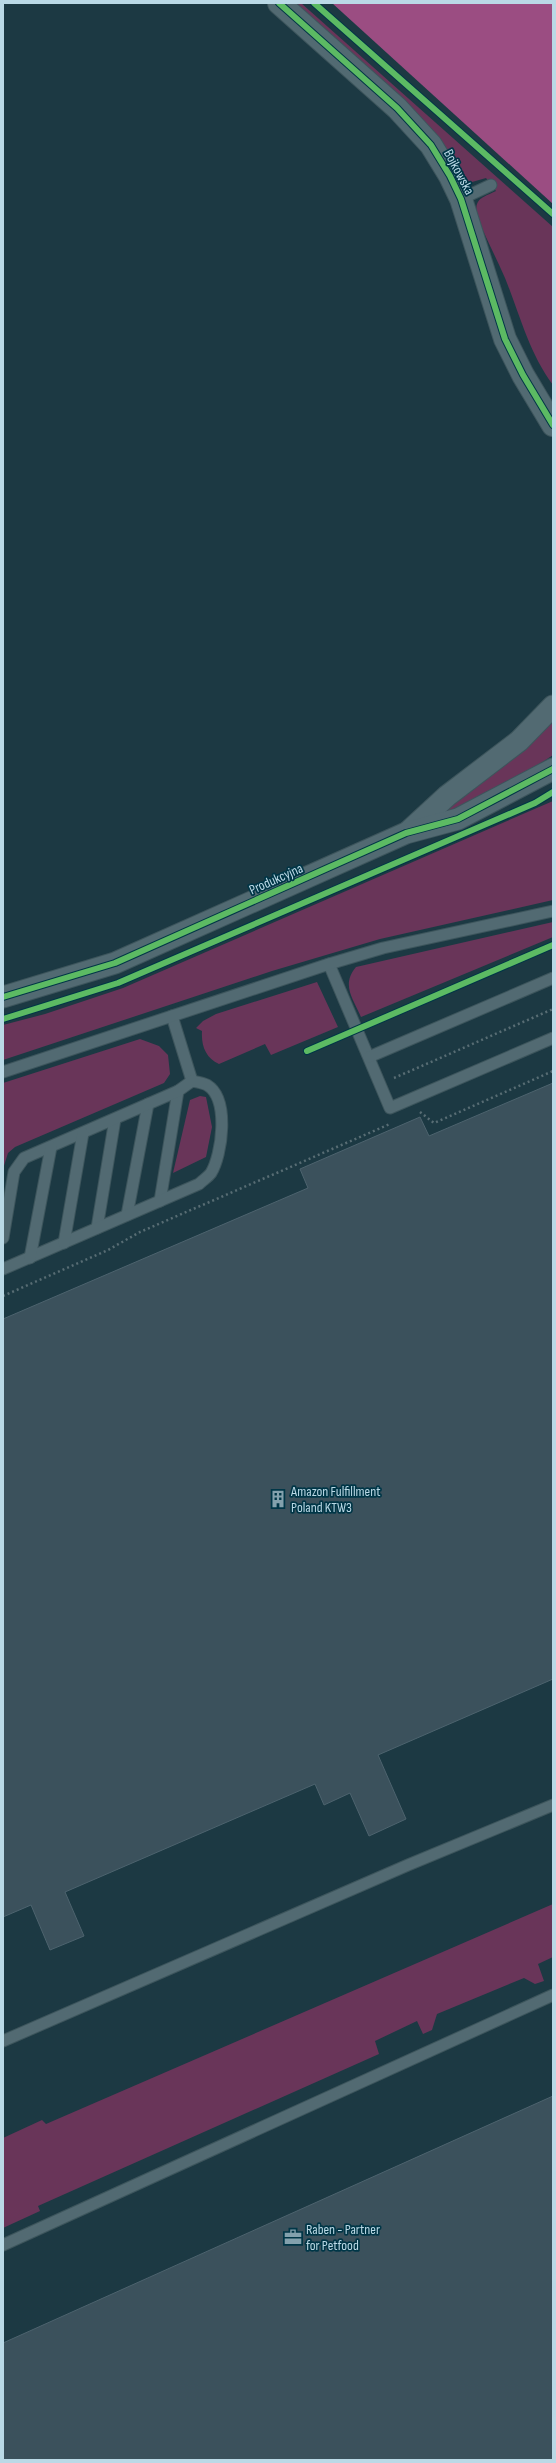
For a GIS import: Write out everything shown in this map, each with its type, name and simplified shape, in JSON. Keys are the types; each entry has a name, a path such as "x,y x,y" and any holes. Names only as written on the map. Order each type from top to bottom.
{"street":[{"name":"Bojkowska","path":"279,3 397,108 431,145 450,176 461,199 505,339 523,375 550,415"},
{"name":"Produkcyjna","path":"406,833 447,796 519,742 553,706"},
{"name":"Produkcyjna","path":"3,997 115,963 406,833 458,818 553,769"}],"lane":[{"path":"461,199 491,185"},
{"path":"3,1072 329,964 383,948 553,911"},
{"path":"329,964 390,1108 553,1038"},
{"path":"369,1057 553,978"},
{"path":"172,1016 192,1081"},
{"path":"3,1238 14,1172 24,1158 178,1091 192,1081"},
{"path":"3,1269 199,1184 211,1173 218,1153 223,1118 218,1099 208,1086 192,1081"},
{"path":"160,1201 178,1091"},
{"path":"127,1215 148,1104"},
{"path":"97,1228 115,1119"},
{"path":"64,1243 83,1133"},
{"path":"30,1258 51,1147"},
{"path":"3,2041 408,1865 553,1805"},
{"path":"3,2244 553,1995"}],"path":[{"path":"394,1078 553,1009"},
{"path":"415,1114 420,1112 434,1123 553,1071"},
{"path":"3,1296 108,1250 140,1232 396,1121"}],"shaded area":[{"path":"291,3 301,3 553,227 553,385 537,360 531,347 505,278 477,216 476,210 480,199 496,191 486,178 472,182 464,180"},
{"path":"332,3 553,3 553,204"},
{"path":"553,721 553,755 507,786 447,813 445,809 511,759"},
{"path":"553,801 553,900 380,939 272,971 3,1060 3,1025 45,1014 123,988"},
{"path":"553,922 553,937 361,1017 352,998 349,980 356,967"},
{"path":"317,982 338,1027 271,1055 265,1044 219,1064 214,1061 205,1051 202,1042 202,1031 196,1028 203,1021 216,1014"},
{"path":"140,1039 159,1046 168,1055 170,1074 164,1083 15,1147 8,1153 3,1169 3,1083"},
{"path":"200,1096 206,1097 212,1127 206,1157 173,1173 190,1100"},
{"path":"553,1904 553,1957 538,1964 544,1981 535,1984 524,1978 437,2014 432,2030 423,2034 417,2021 375,2041 379,2054 38,2206 40,2211 3,2228 3,2138 42,2120 46,2124"}],"building":[{"name":"Amazon Fulfillment Poland KTW3","path":"553,1083 553,1679 378,1755 406,1819 369,1836 350,1793 324,1805 315,1784 65,1892 84,1936 50,1950 31,1905 3,1917 3,1319 308,1188 300,1169 420,1117 429,1136"},
{"path":"553,2096 553,2460 3,2460 3,2343"}],"cycle path":[{"path":"279,3 397,108 431,145 450,176 461,199 505,339 523,375 553,425"},
{"path":"314,3 553,214"},
{"path":"3,997 115,963 406,833 458,819 553,769"},
{"path":"3,1019 118,983 535,803 553,792"},
{"path":"307,1051 553,945"}],"place":[{"name":"Amazon Fulfillment Poland KTW3","path":"278,1499"},
{"name":"Raben - Partner for Petfood","path":"293,2237"}]}
